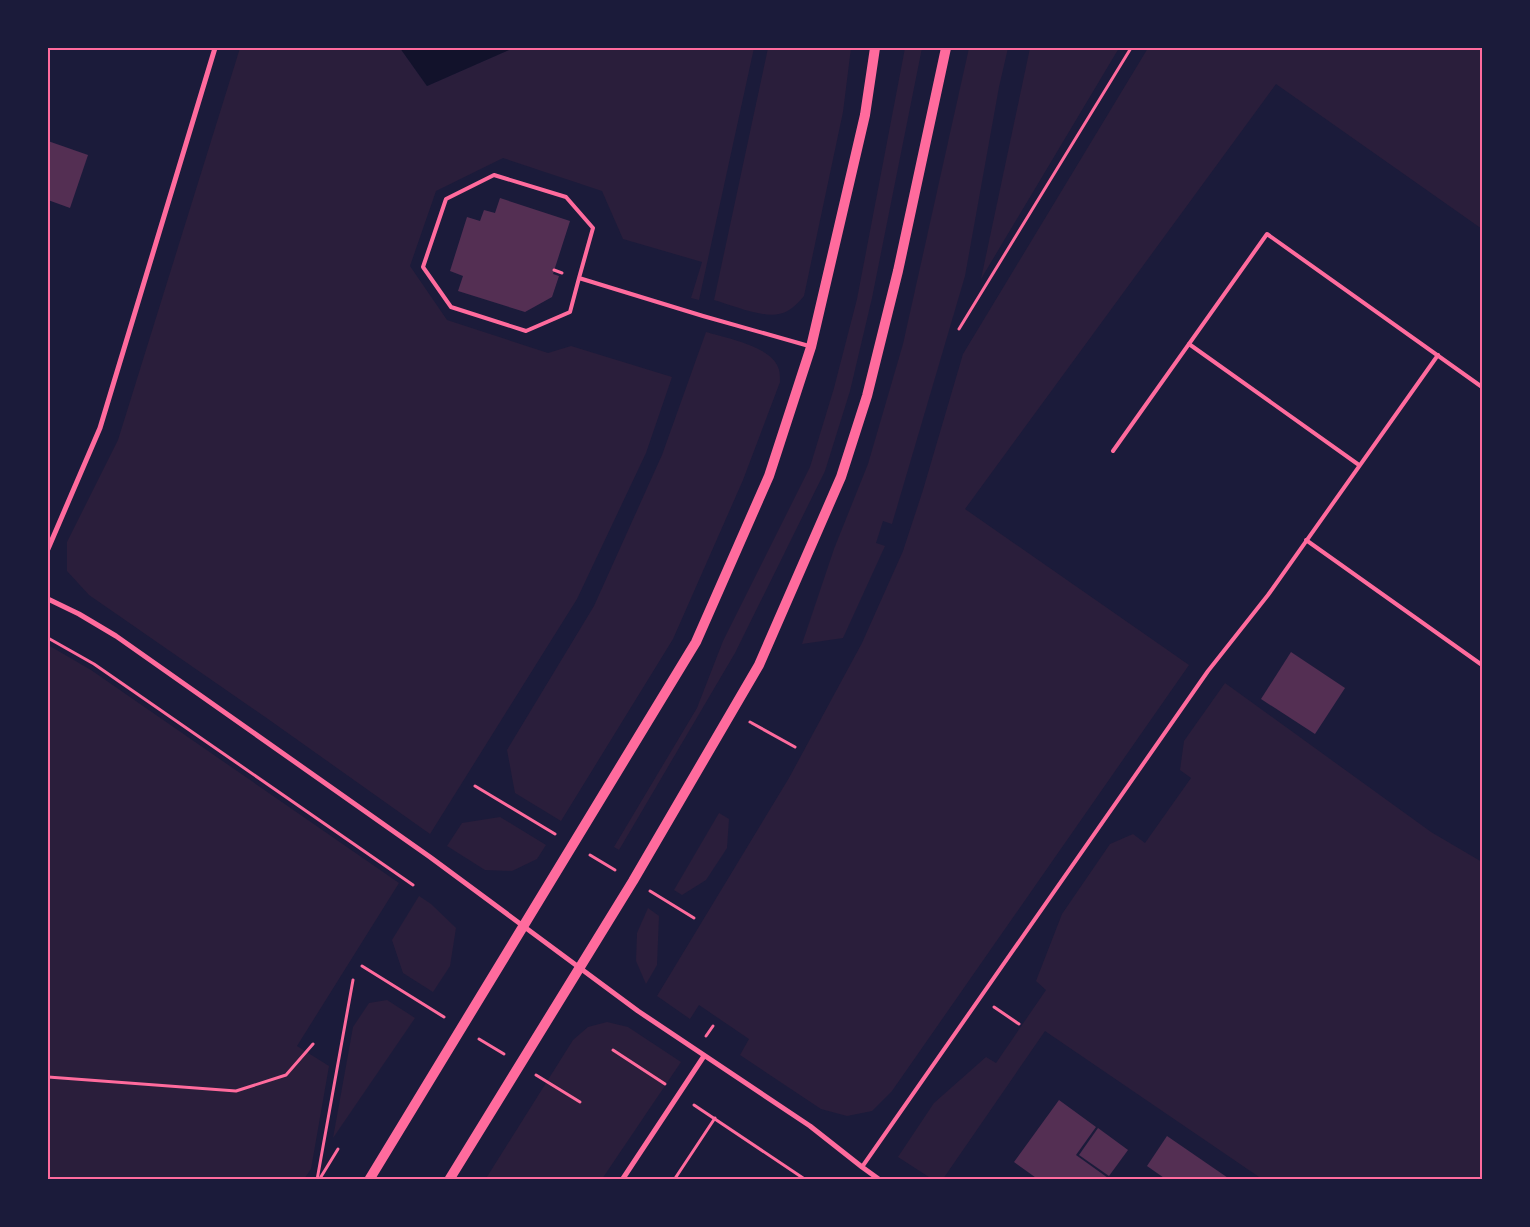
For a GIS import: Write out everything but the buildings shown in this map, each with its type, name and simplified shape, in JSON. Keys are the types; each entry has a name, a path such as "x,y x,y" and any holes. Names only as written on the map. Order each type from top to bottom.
{"main road":[{"path":"369,1180 696,642 769,476 811,347 864,115 875,48"},
{"path":"449,1180 633,881 759,665 841,477 867,396 896,280 946,48"}],"street":[{"path":"48,549 100,428 215,48"},
{"path":"48,599 79,614 116,636 430,857 638,1012 810,1126 880,1180"},
{"path":"622,1180 704,1056"}],"lane":[{"path":"494,174 566,197 593,228 580,278 570,312 526,331 451,307 423,267 446,199 494,174"},
{"path":"1113,451 1267,234 1482,387"},
{"path":"580,278 811,347"},
{"path":"1189,344 1359,465"},
{"path":"862,1167 1208,671 1268,595 1438,355"},
{"path":"1306,540 1482,665"}],"path":[{"path":"959,329 1131,48"},
{"path":"48,638 94,664 413,885"},
{"path":"732,712 795,747"},
{"path":"318,1180 353,980"},
{"path":"979,997 1019,1024"},
{"path":"48,1077 236,1091 286,1075 313,1044"},
{"path":"613,1050 806,1180"},
{"path":"674,1180 715,1118"},
{"path":"318,1180 338,1149"}],"shaded area":[{"path":"240,48 400,48 427,86 511,48 754,48 699,300 691,298 702,262 623,239 602,191 503,158 436,191 410,266 447,320 548,353 571,346 672,377 646,453 577,599 430,834 89,595 67,571 67,542 118,440"},
{"path":"400,48 511,48 511,49 427,86"},
{"path":"768,48 851,48 843,112 804,296 790,310 772,315 714,300"},
{"path":"905,48 922,48 872,298 850,391 825,471 735,653 619,850 614,847 697,708 723,641 810,467 834,388 857,299"},
{"path":"969,48 1008,48 999,87 965,276 892,524 883,521 876,543 885,546 843,638 802,644 834,549 868,464 903,344"},
{"path":"1030,48 1119,48 981,279"},
{"path":"1148,48 1482,48 1482,229 1276,84 965,509 1189,665 892,1091 872,1111 847,1116 821,1109 740,1055 749,1039 699,1005 690,1019 657,996 789,778 862,643 903,551 963,354"},
{"path":"706,332 757,348 766,354 778,367 780,382 743,480 673,639 561,821 515,793 507,750 594,606 662,455"},
{"path":"48,645 91,670 399,883 297,1046 329,1066 311,1169 304,1179 48,1179"},
{"path":"1225,683 1431,832 1482,862 1482,1179 1262,1179 1045,1031 943,1179 932,1179 898,1157 934,1103 986,1057 996,1063 1046,990 1036,981 1062,914 1110,844 1133,834 1145,843 1191,778 1180,770 1184,741"},
{"path":"719,813 729,819 727,848 706,880 682,895 674,890"},
{"path":"500,817 546,845 537,859 512,871 485,870 447,846 462,823"},
{"path":"419,896 431,904 456,928 450,966 433,992 403,973 392,940"},
{"path":"648,908 659,916 657,965 646,984 636,961 637,933"},
{"path":"387,1000 415,1018 333,1138 353,1027 369,1003"},
{"path":"607,1022 628,1027 681,1062 602,1179 485,1180 573,1040 588,1027"}]}
